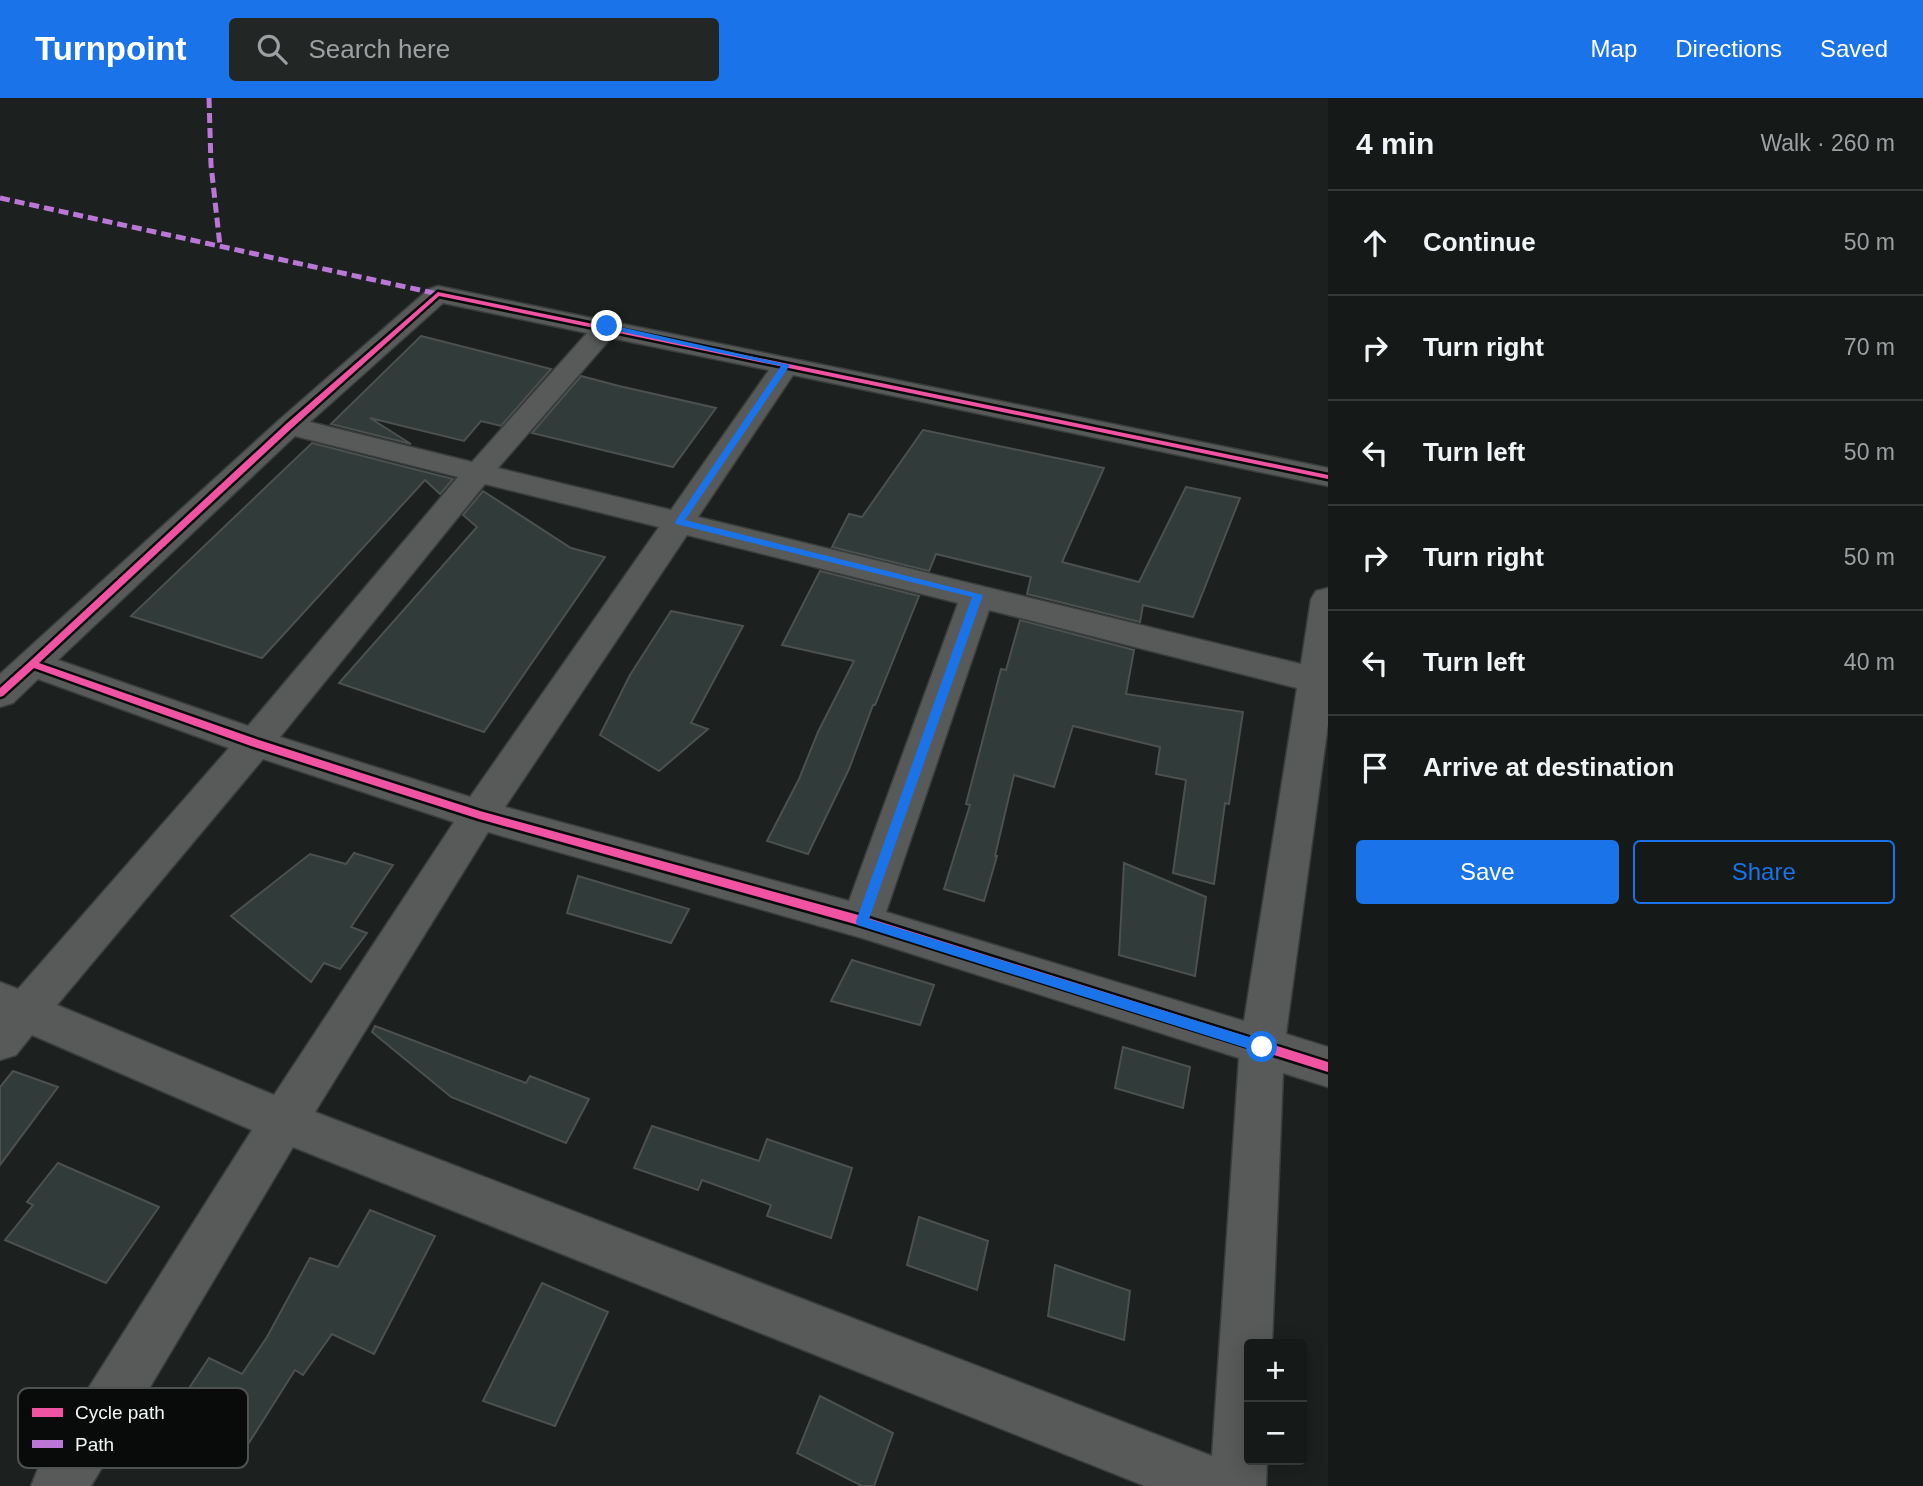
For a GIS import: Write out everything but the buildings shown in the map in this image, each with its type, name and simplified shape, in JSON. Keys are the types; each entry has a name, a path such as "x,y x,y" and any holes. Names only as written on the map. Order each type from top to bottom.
{"street":[{"path":"0,694 289,426 438,294 607,326 1328,477"},
{"path":"607,326 478,473 255,743 9,1017 283,1121 1216,1486"},
{"path":"119,1388 283,1121 479,815 786,365"},
{"path":"289,426 1322,681"},
{"path":"862,921 978,595"},
{"path":"1238,1486 1262,1047 1322,681 1328,599"},
{"path":"32,664 255,743 479,815 862,921 1328,1068"},
{"path":"59,1486 70,1468"}],"marked path":[{"path":"209,98 211,165 220,246"},
{"path":"0,198 438,294"}],"cycle path":[{"path":"0,694 289,426 438,294 1328,477"},
{"path":"32,664 255,743 479,815 862,921 1328,1067"}],"route":[{"path":"607,326 786,365 680,522 978,595 862,921 1262,1047"}]}
